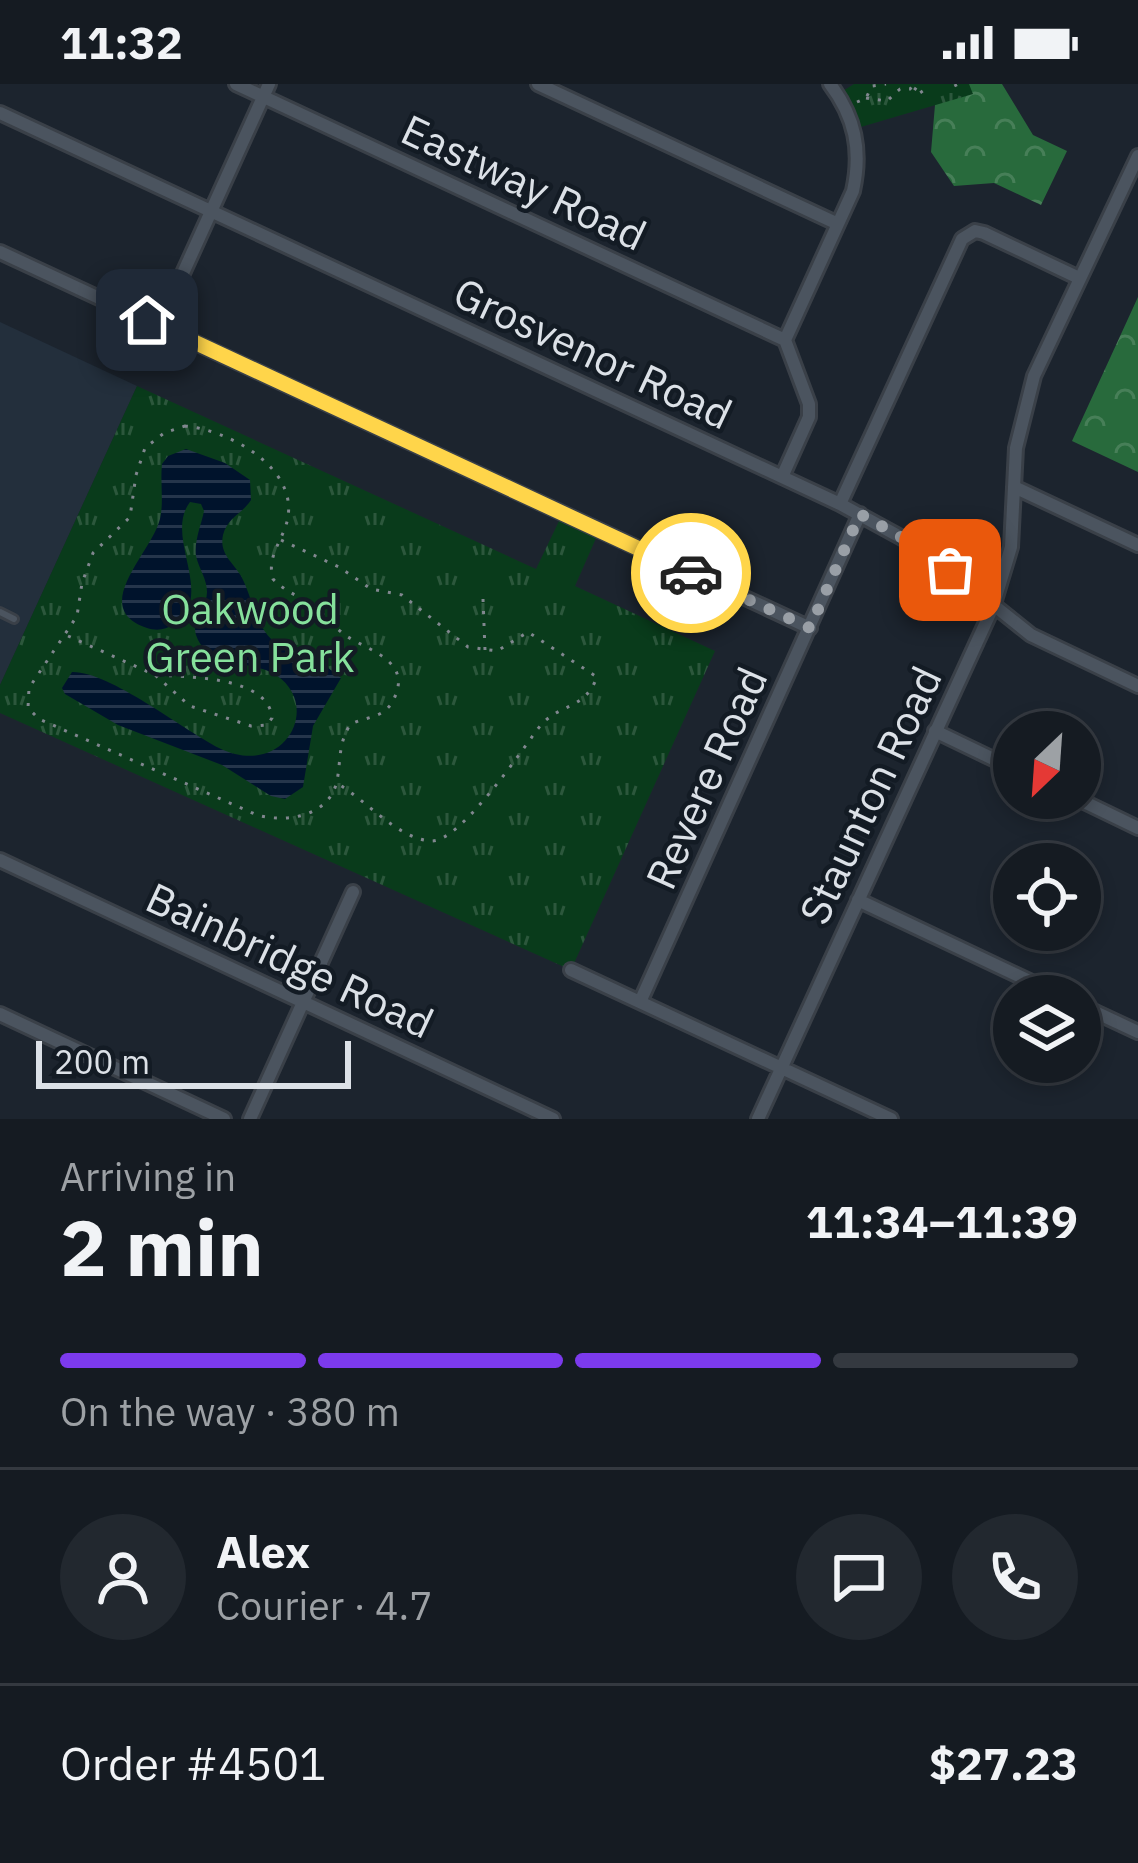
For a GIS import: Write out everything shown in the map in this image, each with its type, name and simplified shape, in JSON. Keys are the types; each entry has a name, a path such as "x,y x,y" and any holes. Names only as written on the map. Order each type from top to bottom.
{"street":[{"name":"Eastway Road","path":"236,84 266,90 784,340"},
{"path":"538,84 838,224"},
{"path":"782,477 809,417 809,404 784,340 853,190 858,158 852,121 830,84"},
{"path":"159,326 266,90"},
{"name":"Grosvenor Road","path":"0,113 860,514 926,551 1039,639 1138,686"},
{"name":"Staunton Road","path":"758,1119 993,607 1011,547 1022,415 1034,376 1138,155"},
{"path":"840,504 962,239 984,233 1078,278"},
{"path":"0,252 810,628"},
{"path":"1014,487 1138,545"},
{"name":"Revere Road","path":"640,1002 860,514"},
{"path":"935,731 993,759"},
{"path":"1101,810 1138,828"},
{"name":"Bainbridge Road","path":"0,860 553,1119"},
{"path":"250,1119 353,892"},
{"path":"858,900 1017,975"},
{"path":"571,970 891,1119"},
{"path":"0,1014 224,1119"},
{"path":"1101,1015 1138,1032"}],"lane":[{"path":"0,612 14,619"}],"path":[{"path":"866,98 869,88 886,84"},
{"path":"955,84 960,94"},
{"path":"857,102 887,100 914,85"},
{"path":"185,426 205,430 278,472 289,506 270,565 275,583 312,605 342,633 380,651 396,675 390,705 375,716 352,722 345,732 337,756 337,784 322,803 308,814 275,819 191,788 39,718 28,708 29,688 67,636 93,553 130,517 145,448 172,429 185,426"},
{"path":"280,539 339,566 371,589 402,595 458,641 484,650 502,649 528,632 594,672 597,680 582,702 548,716 497,785 439,841 408,837 394,822 366,808 337,784"},
{"path":"483,599 484,650"},
{"path":"67,636 155,675 212,679 254,692 267,701 272,718 267,725 256,727 203,712 181,701 155,675"}],"shaded area":[{"path":"0,322 137,386 0,685"}],"green space":[{"path":"854,84 969,84 973,94 854,129 838,94"},
{"path":"925,84 1002,84 1033,135 1067,151 1041,205 994,183 954,186 931,152 935,105"},
{"path":"1138,297 1138,472 1072,441"},
{"name":"Oakwood Green Park","path":"137,386 536,569 560,519 597,536 575,586 715,651 571,970 0,713 0,685"}],"water":[{"path":"186,449 225,463 250,480 251,500 228,524 222,542 266,633 283,648 341,678 313,726 303,787 285,799 271,796 222,765 118,725 62,688 72,672 87,674 146,702 219,748 242,755 262,754 290,735 296,704 290,688 266,670 210,654 196,635 207,592 196,556 204,511 201,504 190,502 183,516 191,582 186,612 171,626 154,629 130,619 123,607 128,579 160,519 162,464 168,456"}],"way so far":[{"path":"691,573 810,628 860,514 950,570"}],"route":[{"path":"147,320 691,573"}]}
